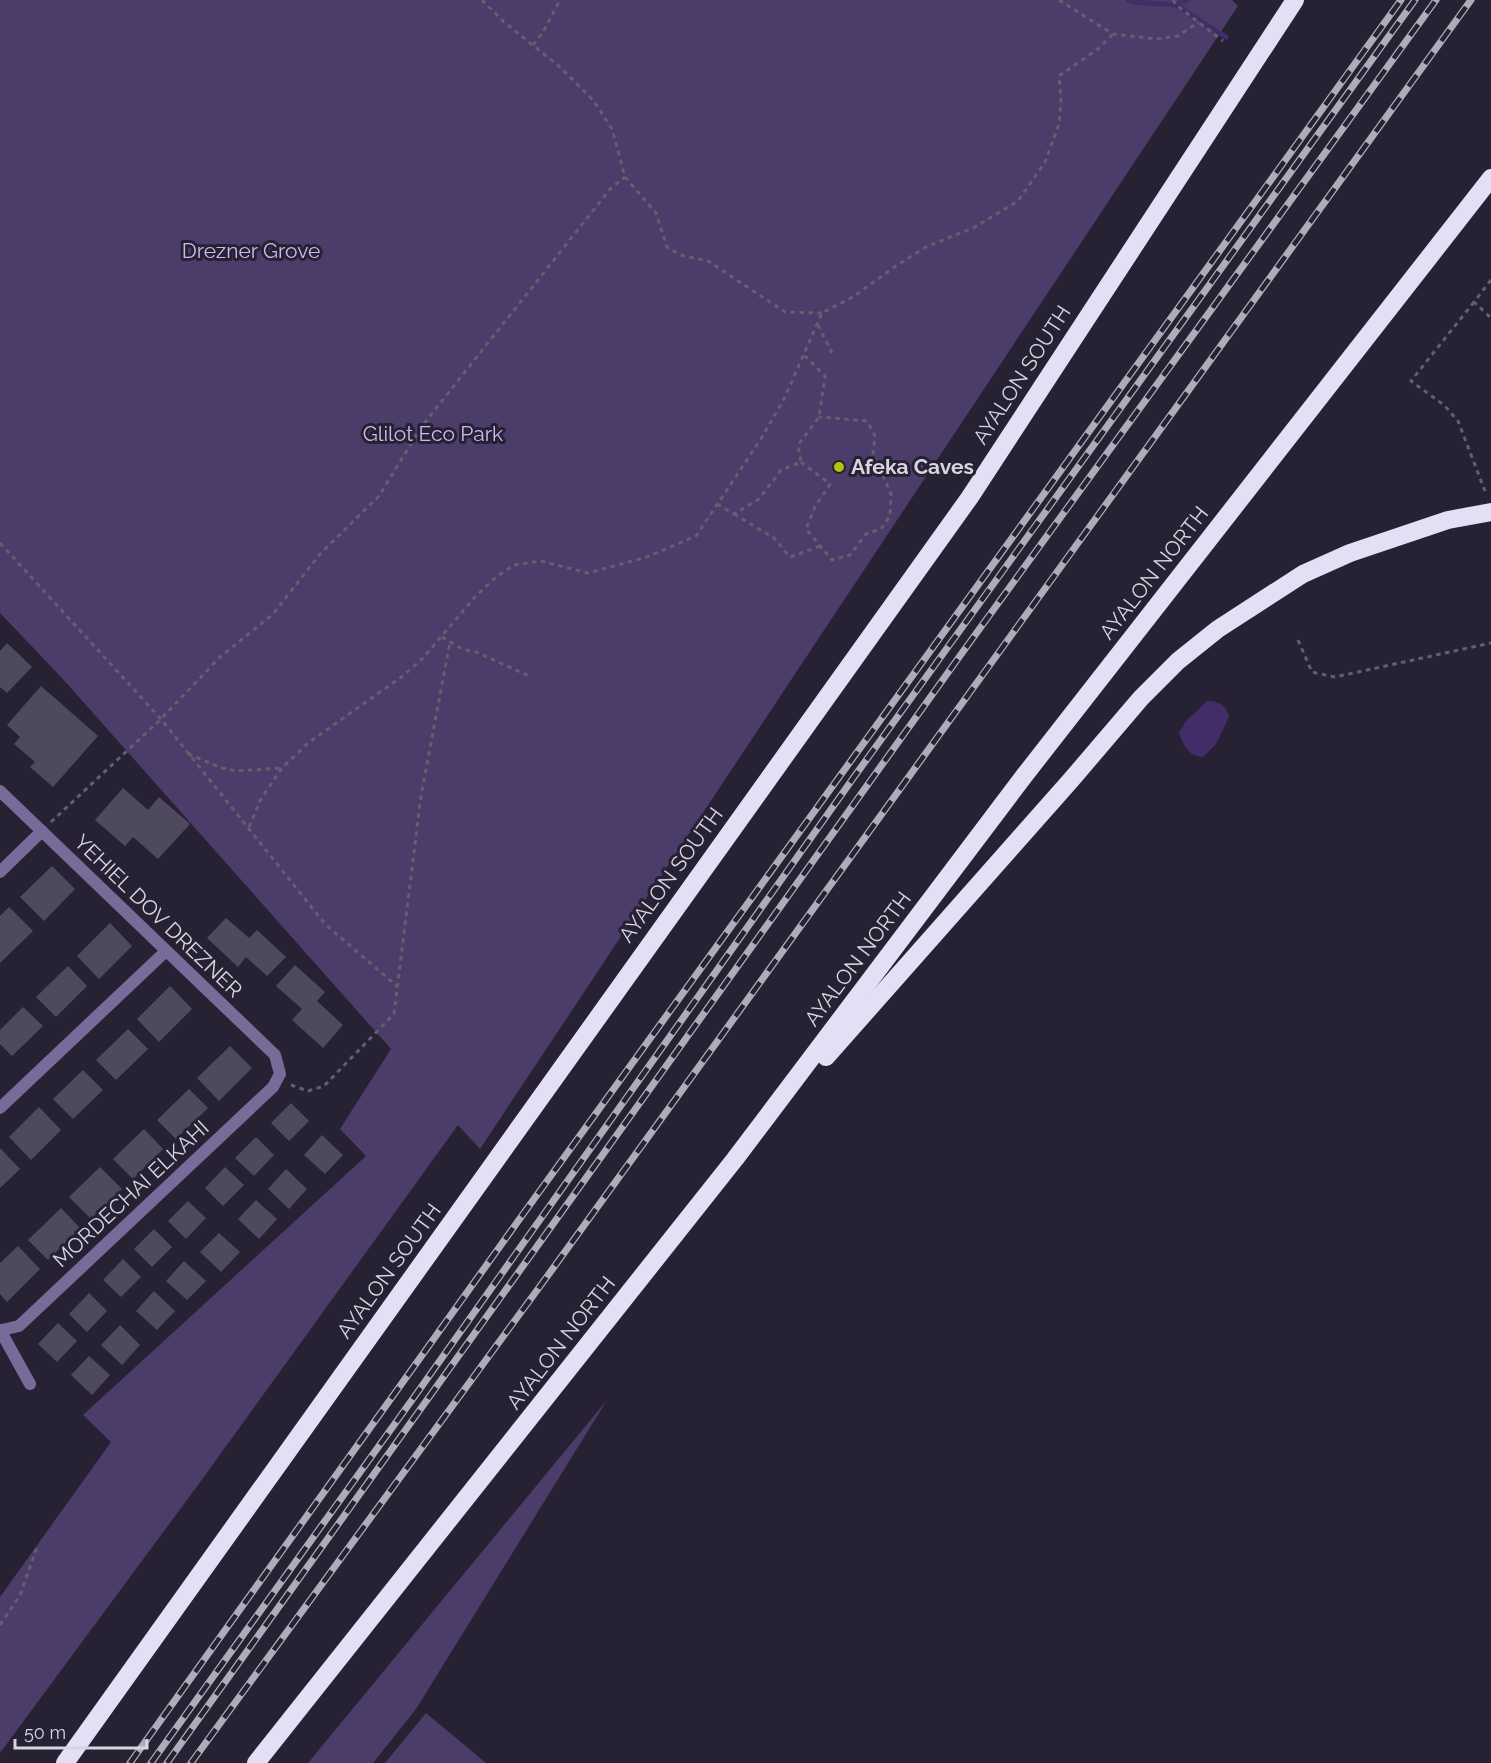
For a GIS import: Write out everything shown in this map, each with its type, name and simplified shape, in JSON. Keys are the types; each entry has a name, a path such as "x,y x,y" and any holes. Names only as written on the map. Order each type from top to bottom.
{"highway":[{"name":"AYALON SOUTH","path":"65,1763 969,497 1295,0"},
{"name":"AYALON NORTH","path":"256,1763 735,1159 1031,767 1491,178"},
{"path":"1324,391 1491,189"},
{"path":"735,1159 1141,698 1178,661 1218,629 1303,574 1350,553 1449,520 1491,513"}],"street":[{"name":"YEHIEL DOV DREZNER","path":"0,791 275,1055 280,1074"},
{"path":"0,873 42,831"},
{"path":"0,1108 166,951"},
{"name":"MORDECHAI ELKAHI","path":"30,1384 1,1330 19,1326 273,1087 280,1074"}],"path":[{"path":"482,0 504,22 560,67 593,100 612,129 625,177 656,213 667,247 680,255 708,261 785,312 822,313 854,297 926,247 975,227 1018,201 1045,162 1059,124 1061,101 1059,76 1098,49 1113,34"},
{"path":"533,45 543,32 560,0"},
{"path":"1059,0 1113,34 1156,39 1178,36 1198,22"},
{"path":"1173,0 1176,5 1223,41"},
{"path":"42,831 161,719 219,658 273,614 320,554 379,496 422,426 611,188 625,177"},
{"path":"1485,491 1458,421 1444,405 1411,381 1491,280"},
{"path":"1474,302 1491,318"},
{"path":"249,827 261,799 282,768 308,743 404,675 423,658 475,597 495,578 514,565 541,561 588,573 647,557 696,536 761,439 784,399 822,313"},
{"path":"818,324 832,353"},
{"path":"804,355 825,376 819,417 798,445 801,462 830,484 815,507 806,529 832,560 850,555 866,534 881,529 890,516 891,494 873,453 875,436 867,421 819,417"},
{"path":"734,514 759,499 781,470 801,462"},
{"path":"717,504 774,537 790,557 820,546"},
{"path":"0,543 161,719 325,924 398,987"},
{"path":"442,636 462,649 476,652 529,676"},
{"path":"1298,640 1312,672 1335,677 1491,643"},
{"path":"280,1074 292,1086 308,1090 324,1086 394,1014 421,796 450,642"},
{"path":"187,754 222,768 237,771 282,768"},
{"path":"0,1625 20,1595 37,1547"}],"green space":[{"name":"Glilot Eco Park","path":"0,0 1232,0 1238,6 480,1149 458,1125 198,1485 0,1753 0,1597 111,1442 83,1415 366,1156 340,1129 391,1049 62,678 0,613"},
{"path":"607,1400 416,1709 373,1763 308,1763"},
{"path":"426,1713 486,1763 385,1763"}],"shaded area":[{"path":"1207,701 1221,704 1229,717 1216,744 1203,757 1187,750 1179,733 1186,721"}],"building":[{"path":"7,643 32,667 7,693 0,687 0,651"},
{"path":"41,686 98,736 53,787 30,767 35,762 14,744 20,737 7,725"},
{"path":"123,788 148,810 159,797 190,824 158,859 133,837 125,846 95,820"},
{"path":"52,866 75,889 44,921 20,897"},
{"path":"9,907 33,931 0,963 0,916"},
{"path":"226,918 249,938 257,930 286,957 267,976 246,957 238,967 207,938"},
{"path":"110,923 132,946 99,979 77,956"},
{"path":"295,965 325,992 317,1001 343,1025 323,1048 292,1020 302,1009 276,986"},
{"path":"68,966 87,986 56,1017 36,997"},
{"path":"170,986 192,1009 159,1042 137,1019"},
{"path":"23,1007 43,1026 12,1056 0,1044 0,1030"},
{"path":"128,1029 148,1049 116,1080 96,1060"},
{"path":"230,1046 252,1068 219,1101 197,1078"},
{"path":"83,1070 103,1090 73,1119 53,1099"},
{"path":"189,1089 208,1108 176,1139 157,1120"},
{"path":"291,1103 309,1121 289,1141 271,1123"},
{"path":"39,1107 61,1130 31,1160 9,1137"},
{"path":"144,1129 163,1149 133,1179 113,1159"},
{"path":"322,1135 343,1155 325,1174 304,1155"},
{"path":"256,1137 274,1155 254,1176 235,1158"},
{"path":"0,1148 20,1169 0,1188"},
{"path":"100,1167 122,1189 91,1219 69,1197"},
{"path":"225,1167 244,1185 223,1206 205,1188"},
{"path":"286,1169 307,1189 289,1209 268,1189"},
{"path":"256,1200 277,1219 259,1239 238,1219"},
{"path":"188,1201 206,1218 186,1239 168,1221"},
{"path":"61,1208 80,1228 48,1260 28,1240"},
{"path":"154,1229 172,1247 152,1267 134,1249"},
{"path":"219,1233 240,1252 221,1272 200,1252"},
{"path":"18,1246 40,1269 7,1302 0,1294 0,1263"},
{"path":"123,1259 141,1277 121,1297 103,1280"},
{"path":"184,1261 206,1281 187,1300 166,1281"},
{"path":"154,1291 175,1311 157,1330 136,1311"},
{"path":"89,1293 107,1311 87,1332 69,1314"},
{"path":"58,1323 77,1341 57,1362 38,1344"},
{"path":"120,1325 140,1345 122,1365 101,1345"},
{"path":"89,1356 110,1375 92,1395 71,1375"}],"waterway":[{"path":"1128,0 1176,5 1226,37"},
{"path":"1176,5 1187,0"}],"railway":[{"path":"130,1763 521,1217 1401,0"},
{"path":"151,1763 854,777 1415,0"},
{"path":"167,1763 962,653 1436,0"},
{"path":"191,1763 546,1278 1471,0"}],"place":[{"name":"Afeka Caves","path":"839,467"}],"park label":[{"name":"Drezner Grove","path":"251,251"}]}
